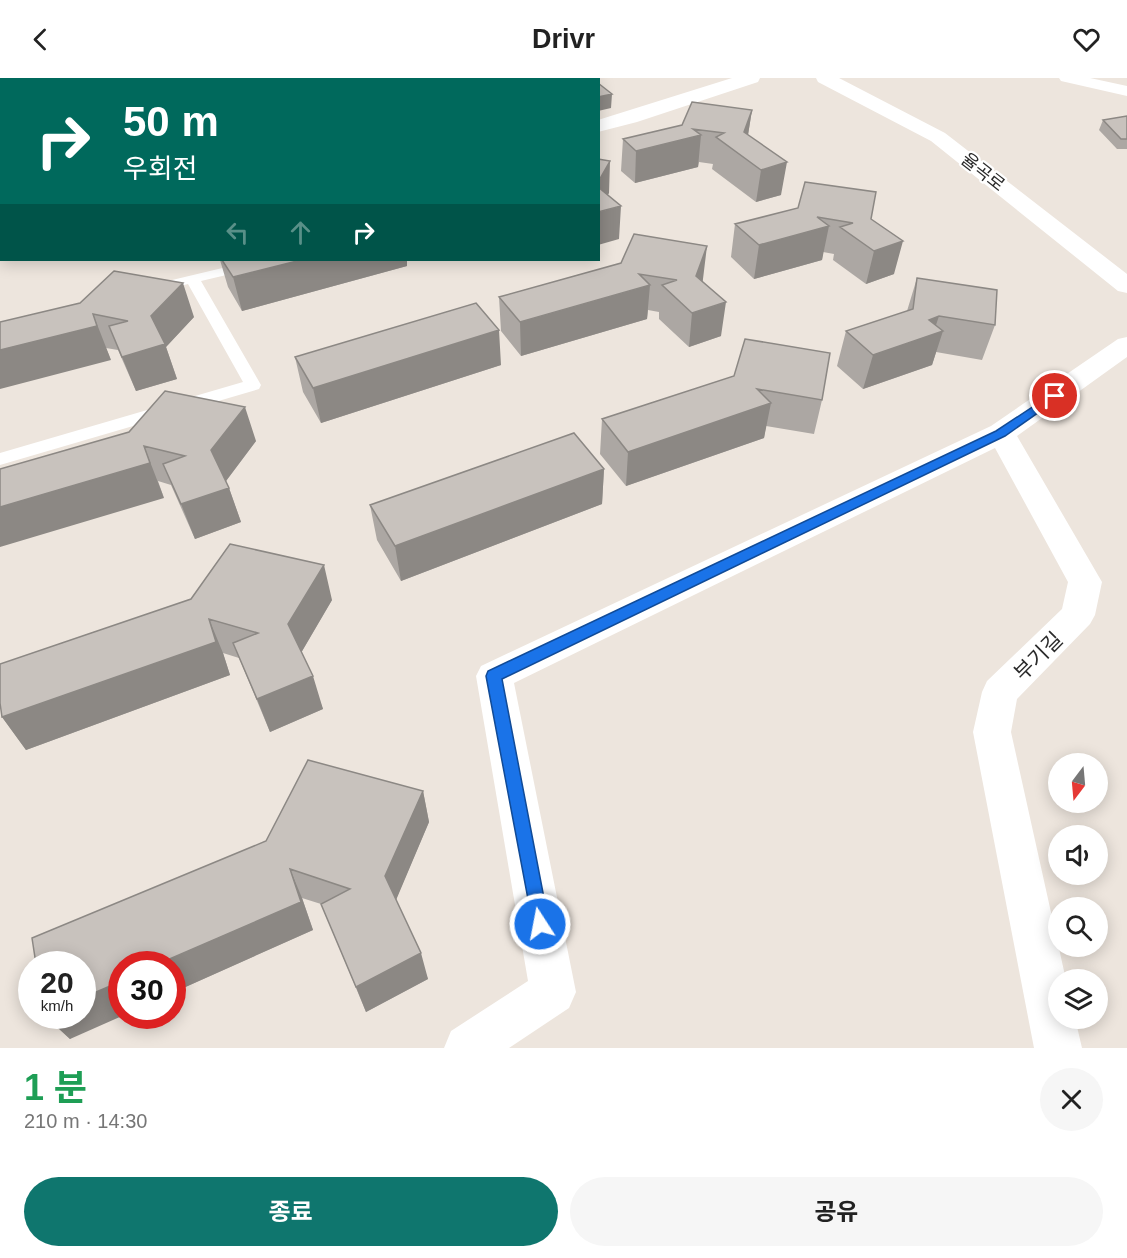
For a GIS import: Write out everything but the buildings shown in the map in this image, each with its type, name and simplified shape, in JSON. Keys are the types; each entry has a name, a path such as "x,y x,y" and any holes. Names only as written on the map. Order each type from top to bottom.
{"street":[{"path":"600,126 630,118 751,78"},
{"name":"율곡로","path":"825,78 938,137 1127,286"},
{"path":"1067,78 1127,91"},
{"path":"468,1048 553,992 494,676 1001,433 1127,345"},
{"name":"부기길","path":"1001,433 1085,582 1078,615 1000,692 992,732 1058,1048"}],"lane":[{"path":"135,293 268,261"},
{"path":"0,459 253,385 192,279"}],"route":[{"path":"540,924 494,676 1001,433 1055,396"}]}
